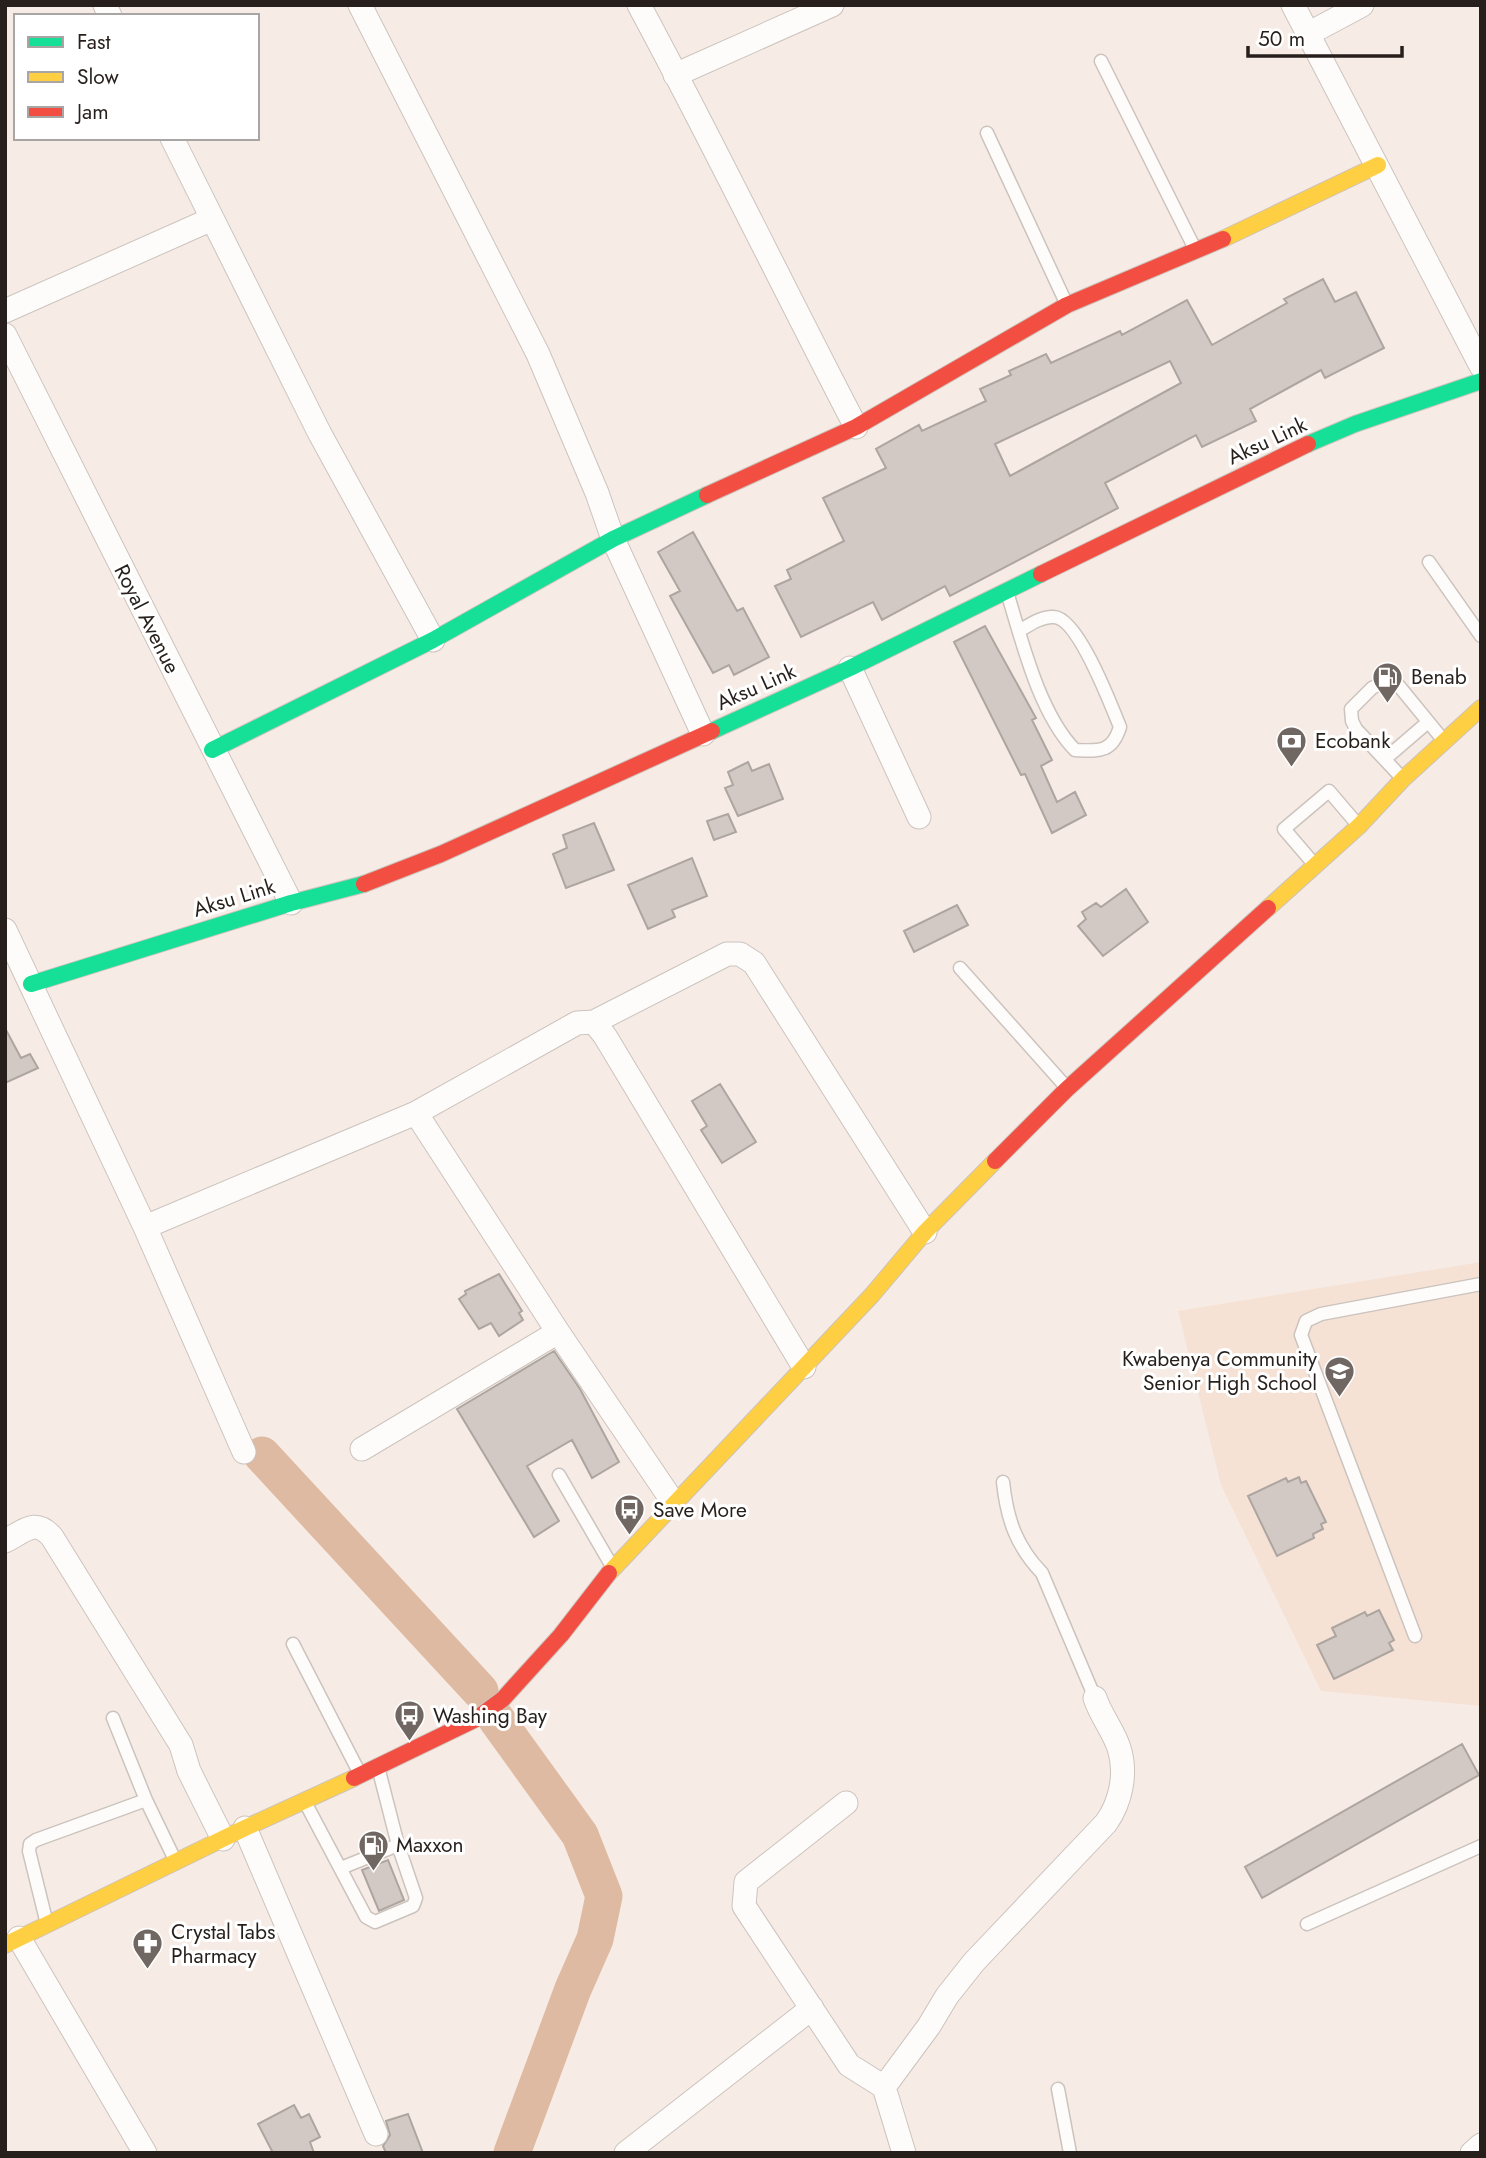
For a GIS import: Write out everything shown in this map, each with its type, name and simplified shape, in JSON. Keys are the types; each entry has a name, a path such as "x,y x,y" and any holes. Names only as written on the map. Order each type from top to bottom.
{"street":[{"path":"360,5 538,354 597,493 613,539 703,734"},
{"path":"639,5 856,427"},
{"path":"675,75 832,5"},
{"path":"1293,5 1481,366"},
{"path":"1308,34 1362,5"},
{"path":"173,140 320,434 433,640"},
{"path":"212,750 433,640 613,539 856,427 1067,305 1262,222 1378,165"},
{"path":"5,311 212,219"},
{"name":"Royal Avenue","path":"5,335 291,903"},
{"name":"Aksu Link","path":"31,984 291,903 356,887 412,867 850,668 1301,447 1355,424 1481,381"},
{"path":"850,668 919,817"},
{"path":"145,2153 12,1942 245,1828 361,1776 476,1719 503,1699 561,1635 613,1568 872,1295 925,1232 1067,1089 1359,826 1403,779 1481,708"},
{"path":"5,930 145,1227 244,1452"},
{"path":"145,1227 416,1113 577,1023 594,1022 727,954 740,954 754,964 925,1232"},
{"path":"594,1022 605,1036 804,1367"},
{"path":"416,1113 558,1332 673,1502"},
{"path":"362,1450 558,1332"},
{"path":"5,1541 35,1526 43,1527 51,1536 181,1745 189,1771 223,1839"},
{"path":"884,2087 974,1962 1105,1823 1115,1809 1121,1790 1120,1749 1101,1716 1096,1698"},
{"path":"846,1803 746,1882 744,1906 849,2065 884,2087 904,2153"},
{"path":"245,1828 376,2134"},
{"path":"626,2153 812,2008"},
{"path":"1472,2153 1481,2145"}],"lane":[{"path":"1101,61 1196,250"},
{"path":"987,132 1067,305"},
{"path":"1429,562 1481,636"},
{"path":"1006,591 1018,631 1032,675 1066,740 1075,750 1099,751 1108,746 1116,738 1120,727 1098,676 1068,622 1056,616 1042,619 1018,631"},
{"path":"1403,779 1356,729 1350,714 1351,709 1372,688 1385,681 1392,682 1406,694 1444,742"},
{"path":"1385,759 1428,722"},
{"path":"1315,866 1284,829 1329,790 1359,826"},
{"path":"960,968 1067,1089"},
{"path":"1415,1636 1301,1335 1306,1321 1321,1314 1481,1284"},
{"path":"559,1475 613,1568"},
{"path":"1003,1482 1005,1500 1016,1537 1027,1556 1042,1573 1096,1698"},
{"path":"293,1644 361,1776"},
{"path":"113,1718 146,1800 176,1863"},
{"path":"305,1801 366,1917 375,1922 416,1903 378,1767"},
{"path":"47,1924 29,1851 30,1844 146,1800"},
{"path":"341,1867 398,1845"},
{"path":"1307,1924 1481,1846"},
{"path":"1058,2089 1070,2153"}],"shaded area":[{"name":"Kwabenya Community Senior High School","path":"1481,1262 1481,1706 1321,1691 1221,1485 1178,1311"}],"building":[{"path":"1323,279 1335,302 1356,292 1384,348 1325,378 1321,370 1250,409 1256,421 1202,447 1196,435 1105,483 1118,508 950,596 945,586 882,620 873,602 801,637 775,586 791,579 787,570 844,541 823,498 886,468 876,449 919,425 922,431 986,401 980,389 1011,375 1009,371 1046,354 1051,363 1120,331 1122,335 1187,300 1212,345 1287,303 1284,299","holes":["1170,361 1181,383 1010,476 995,444"]},
{"path":"693,532 737,611 743,608 769,657 734,675 729,665 713,673 670,596 680,591 658,552"},
{"path":"985,626 1036,718 1032,720 1052,760 1041,766 1057,802 1075,792 1086,815 1052,833 1025,774 1021,775 954,642"},
{"path":"748,762 752,771 769,764 783,799 738,816 725,788 733,785 728,772"},
{"path":"728,814 736,832 714,840 707,821"},
{"path":"594,823 614,870 566,888 553,854 567,848 563,835"},
{"path":"692,858 707,896 672,910 675,917 648,929 628,885"},
{"path":"1126,889 1148,922 1103,956 1078,926 1086,919 1082,912 1096,903 1101,907"},
{"path":"957,905 968,925 914,952 904,931"},
{"path":"5,1028 21,1058 30,1054 38,1068 5,1083"},
{"path":"720,1084 756,1142 722,1163 701,1130 707,1126 692,1101"},
{"path":"499,1274 522,1311 519,1313 523,1320 499,1336 491,1323 479,1329 459,1299 466,1294 465,1291"},
{"path":"554,1351 580,1389 619,1462 592,1478 572,1440 527,1466 559,1521 534,1537 457,1409"},
{"path":"1299,1477 1301,1483 1306,1481 1326,1522 1321,1524 1323,1529 1313,1534 1314,1538 1277,1556 1248,1496 1286,1478 1288,1482"},
{"path":"1379,1610 1394,1640 1389,1643 1393,1650 1334,1679 1317,1645 1336,1636 1332,1628 1365,1612 1367,1616"},
{"path":"1462,1744 1479,1775 1262,1898 1245,1867"},
{"path":"388,1860 404,1900 379,1911 362,1870"},
{"path":"294,2105 301,2118 309,2114 320,2137 310,2142 314,2153 273,2153 258,2124"},
{"path":"408,2114 423,2153 386,2153 383,2146 390,2135 386,2121"}],"waterway":[{"path":"262,1455 480,1691"},
{"path":"497,1720 580,1835 604,1896 595,1939 573,1989 512,2153"}],"traffic: fast":[{"path":"1308,444 1355,424 1481,381"},
{"path":"212,750 433,640 613,539 707,495"},
{"path":"712,731 850,668 1041,574"},
{"path":"31,984 291,903 364,884"}],"traffic: slow":[{"path":"1223,239 1378,165"},
{"path":"1268,908 1359,826 1403,779 1481,708"},
{"path":"609,1573 872,1295 925,1232 995,1161"},
{"path":"5,1945 354,1778"}],"traffic: jam":[{"path":"707,495 856,427 1067,305 1223,239"},
{"path":"1041,574 1308,444"},
{"path":"364,884 441,854 712,731"},
{"path":"995,1161 1067,1089 1268,908"},
{"path":"354,1778 476,1719 503,1699 561,1635 609,1573"}],"place":[{"name":"Benab","path":"1388,704"},
{"name":"Ecobank","path":"1292,768"},
{"name":"Kwabenya Community Senior High School","path":"1340,1398"},
{"name":"Save More","path":"630,1537"},
{"name":"Washing Bay","path":"410,1743"},
{"name":"Maxxon","path":"373,1872"},
{"name":"Crystal Tabs Pharmacy","path":"148,1971"}]}
